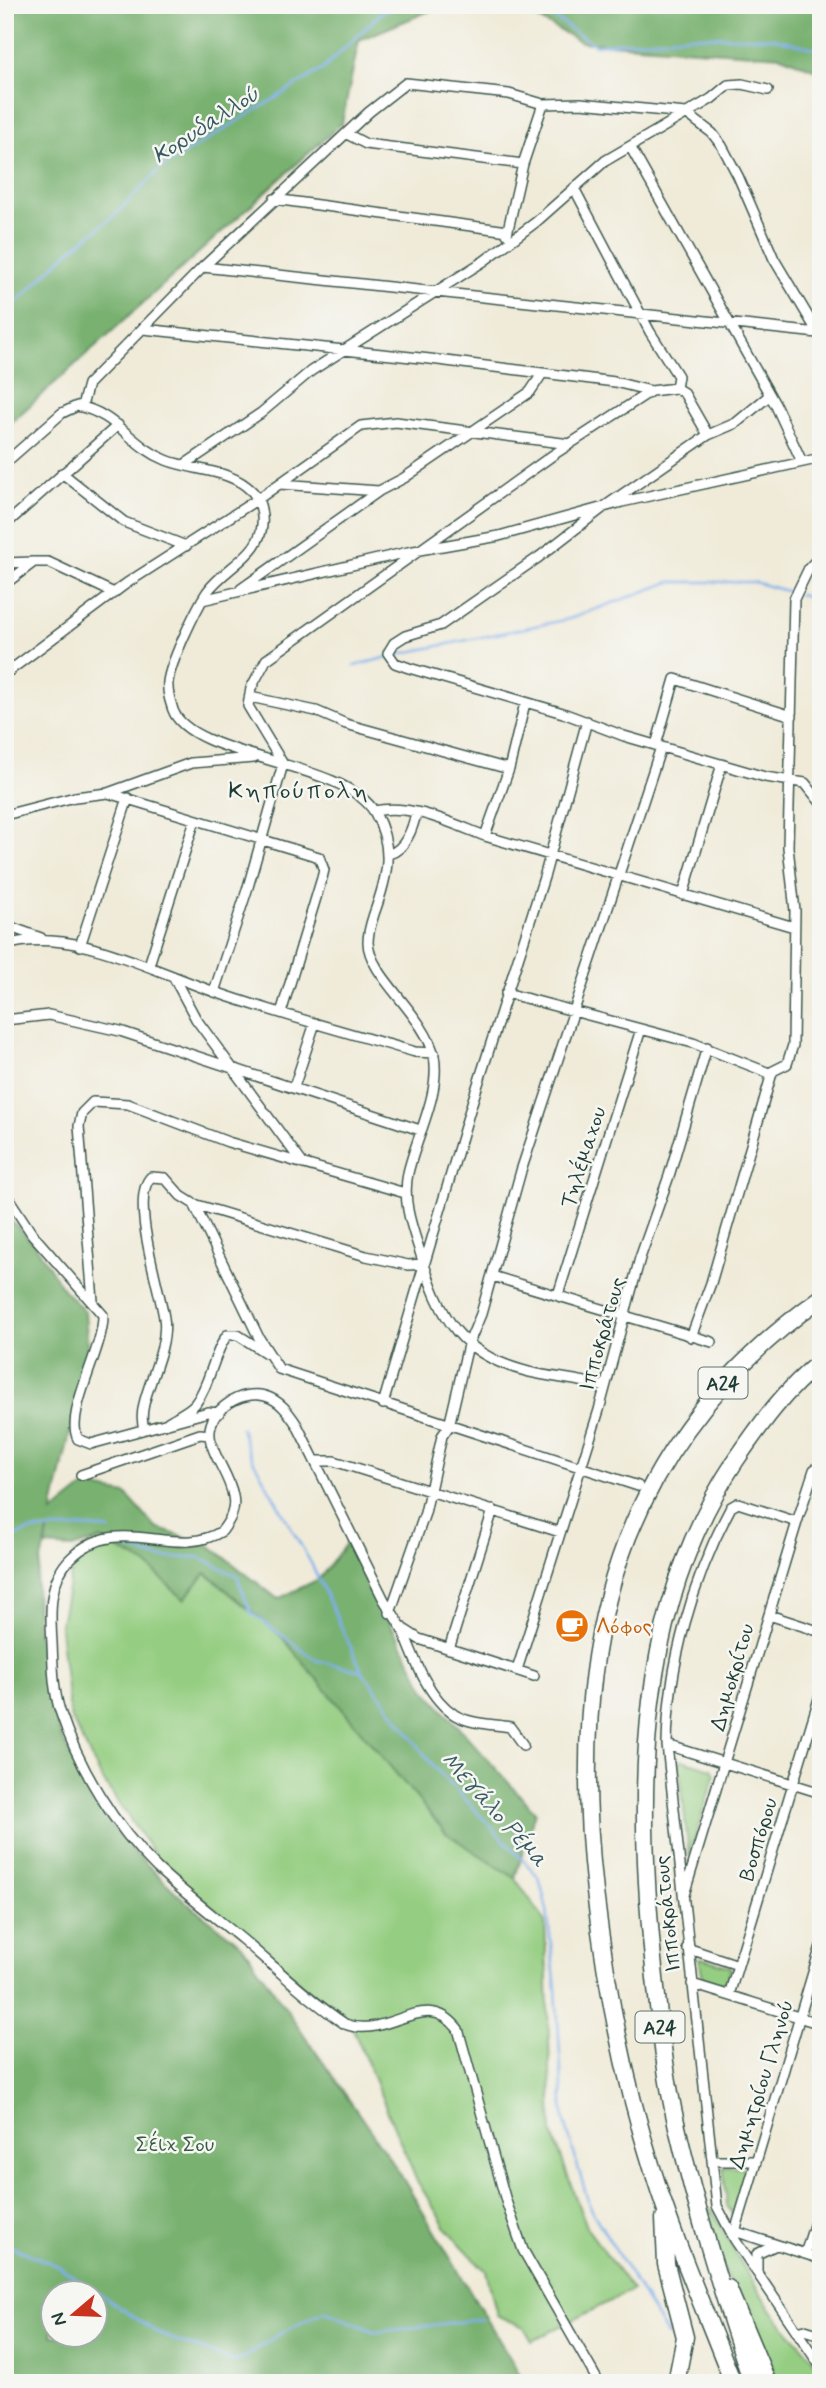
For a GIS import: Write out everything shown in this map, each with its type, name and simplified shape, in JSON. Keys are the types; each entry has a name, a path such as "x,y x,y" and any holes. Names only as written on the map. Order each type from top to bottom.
{"highway":[{"name":"Α24","path":"733,2383 664,2205 613,2021 600,1940 591,1847 587,1714 597,1637 629,1532 664,1464 707,1403 747,1357 821,1298"},
{"name":"Α24","path":"752,2383 713,2264 677,2129 659,2020 643,1853 645,1756 650,1696 675,1591 699,1527 717,1490 771,1409 821,1361"},
{"path":"664,2205 666,2264 685,2337 676,2383"},
{"path":"713,2264 734,2298 768,2383"}],"street":[{"path":"82,407 88,384 203,267 387,96 405,83 509,94 543,104 580,103 686,113 712,133 722,146 741,182 769,250 819,335"},
{"path":"184,465 255,417 293,385 344,349 505,245 598,166 631,148 728,85 768,90"},
{"path":"505,245 523,164 543,104"},
{"path":"347,134 366,145 523,164"},
{"path":"631,148 770,395 802,462"},
{"path":"574,188 678,376 676,388"},
{"path":"274,200 508,230"},
{"path":"203,267 819,335"},
{"path":"143,329 344,349 615,383 651,391 676,388 687,396 708,435"},
{"path":"237,592 379,491 530,392 542,374"},
{"path":"214,992 262,841 283,764 248,706 266,660 570,444 651,391"},
{"path":"770,395 736,423 708,435 441,625 405,636 389,649 389,657 395,663 587,721 658,746 765,777 805,783 821,803"},
{"path":"5,463 62,413 82,407 106,414 153,454 237,480 258,499 263,520 260,539 214,584 202,600 170,674 168,687 173,711 188,730 355,793 374,811 389,854 387,874 370,928 368,947 373,960 421,1025 433,1053 434,1076 405,1193 424,1265 439,1301 460,1338 468,1345 519,1369 605,1387"},
{"path":"5,674 114,593 258,499 361,426 396,422 570,444"},
{"path":"5,525 118,425"},
{"path":"202,600 424,549 499,536 604,507 821,458"},
{"path":"62,473 124,522 186,546"},
{"path":"280,484 379,491"},
{"path":"691,1337 711,1283 772,1073 787,1064 792,1053 794,928 788,847 794,598 808,570 821,555"},
{"path":"5,584 34,562"},
{"path":"5,563 53,562 114,593"},
{"path":"808,570 821,567"},
{"path":"390,1613 429,1491 442,1436 449,1426 468,1345 492,1276 571,1013 620,876 675,678 792,716"},
{"path":"250,697 316,711 346,724 509,769"},
{"path":"485,836 509,769 525,703"},
{"path":"383,1404 550,854 587,721"},
{"path":"5,815 75,797 108,793 191,763 262,758"},
{"path":"683,895 722,764"},
{"path":"108,793 262,841 315,854 324,870 281,1013"},
{"path":"80,946 128,799"},
{"path":"374,811 396,809 438,817 485,836 794,928"},
{"path":"389,854 399,849 416,813"},
{"path":"149,965 195,820"},
{"path":"5,925 41,938 149,965 214,992 281,1013 415,1052 433,1053"},
{"path":"5,945 41,938"},
{"path":"173,976 183,1000 303,1164"},
{"path":"506,993 571,1013 707,1047 772,1073"},
{"path":"5,1020 32,1016 63,1017 120,1031 420,1130"},
{"path":"295,1087 316,1023"},
{"name":"Τηλέμαχου","path":"558,1295 641,1029"},
{"name":"Ιπποκράτους","path":"517,1670 605,1387 640,1258 669,1176 707,1047"},
{"path":"93,1301 79,1126 82,1113 90,1104 103,1100 128,1104 228,1142 405,1193"},
{"path":"144,1428 143,1411 166,1333 149,1259 144,1185 151,1177 163,1176 181,1196 194,1204 366,1256 404,1265 424,1265"},
{"path":"5,1194 32,1234 102,1312 103,1325 77,1415 76,1436 91,1444 208,1412 219,1413"},
{"path":"194,1204 268,1354 285,1373 638,1486"},
{"path":"492,1276 712,1342"},
{"path":"163,1425 194,1406 214,1367 218,1348 227,1335 238,1335 268,1354"},
{"path":"523,1745 510,1727 456,1715 429,1686 402,1628 390,1613 317,1461 292,1416 276,1401 266,1397 245,1396 226,1405 219,1413 210,1435 213,1452 233,1494 232,1513 222,1531 201,1541 128,1535 103,1538 82,1548 59,1574 51,1605 56,1689 69,1732 102,1798 121,1827 157,1867 345,2024 365,2029 383,2026 421,2012 441,2015 453,2023 461,2036 506,2201 523,2250 599,2383"},
{"path":"81,1475 200,1434 210,1435"},
{"path":"317,1461 334,1461 560,1532"},
{"name":"Δημοκρίτου","path":"682,1900 797,1522 813,1474 820,1465"},
{"name":"Ιπποκράτους","path":"797,1522 738,1503 730,1508 707,1560 684,1633 667,1709 667,1745 717,2206 760,2279 820,2365"},
{"path":"449,1649 493,1510"},
{"path":"769,1615 821,1632"},
{"path":"402,1628 419,1639 534,1676"},
{"name":"Βοσπόρου","path":"729,1995 821,1692"},
{"path":"667,1745 724,1765 821,1793"},
{"name":"Δημητρίου Γληνού","path":"732,2231 821,1946"},
{"path":"687,1948 738,1965"},
{"path":"692,1984 821,2024"},
{"path":"712,2161 756,2161"},
{"path":"805,2254 821,2203"},
{"path":"732,2231 821,2259"},
{"path":"760,2279 755,2265 757,2254 774,2246"},
{"path":"797,2332 805,2330 821,2334"}],"green space":[{"path":"5,5 444,5 359,40 342,123 5,428"},
{"path":"513,5 821,5 821,72 781,56 581,42"},
{"name":"Σέιχ Σου","path":"5,1214 36,1246 63,1289 85,1312 88,1353 52,1513 86,1486 126,1494 156,1528 209,1545 278,1599 319,1579 350,1538 375,1595 427,1692 535,1812 515,1878 446,1833 282,1637 206,1573 184,1599 147,1565 101,1539 72,1548 46,1546 48,1531 36,1581 37,1626 51,1700 61,1736 76,1767 113,1827 134,1852 187,1903 242,1945 399,2172 525,2383 5,2383"},
{"path":"101,1539 147,1565 184,1599 205,1573 282,1637 446,1833 515,1878 545,1921 552,2131 586,2227 632,2290 532,2341 524,2327 497,2315 486,2271 448,2231 416,2179 353,2029 159,1861 102,1779 70,1716 60,1628 75,1554"},
{"path":"682,1760 712,1769 715,1774 689,1856 679,1763"},
{"path":"701,1958 731,1967 726,1985 703,1978"},
{"path":"723,2167 748,2168 734,2215 727,2206"},
{"path":"711,2208 760,2294 811,2357 820,2374 821,2383 772,2383 723,2267 705,2213"}],"waterway":[{"name":"Κορυδαλλού","path":"5,309 14,305 69,251 113,217 161,168 323,69 382,12 399,5"},
{"path":"535,5 595,45 691,36 773,38 821,50"},
{"path":"395,655 569,619 670,582 754,582 793,593"},
{"path":"799,595 821,601"},
{"path":"354,666 388,657"},
{"path":"241,1428 248,1451 311,1563 362,1671"},
{"name":"Μεγάλο Ρέμα","path":"5,1541 28,1531 90,1527 110,1530"},
{"name":"Μεγάλο Ρέμα","path":"120,1546 159,1558 200,1557 237,1576 251,1613 316,1660 362,1671 434,1767 539,1877 547,1910 556,1989 564,2119 590,2208 668,2336"},
{"path":"5,2244 58,2266 159,2334 236,2362 283,2332 324,2311 376,2332 482,2319"}],"place":[{"name":"Λόφος","path":"572,1626"}],"district":[{"name":"Κηπούπολη","path":"299,790"}]}
